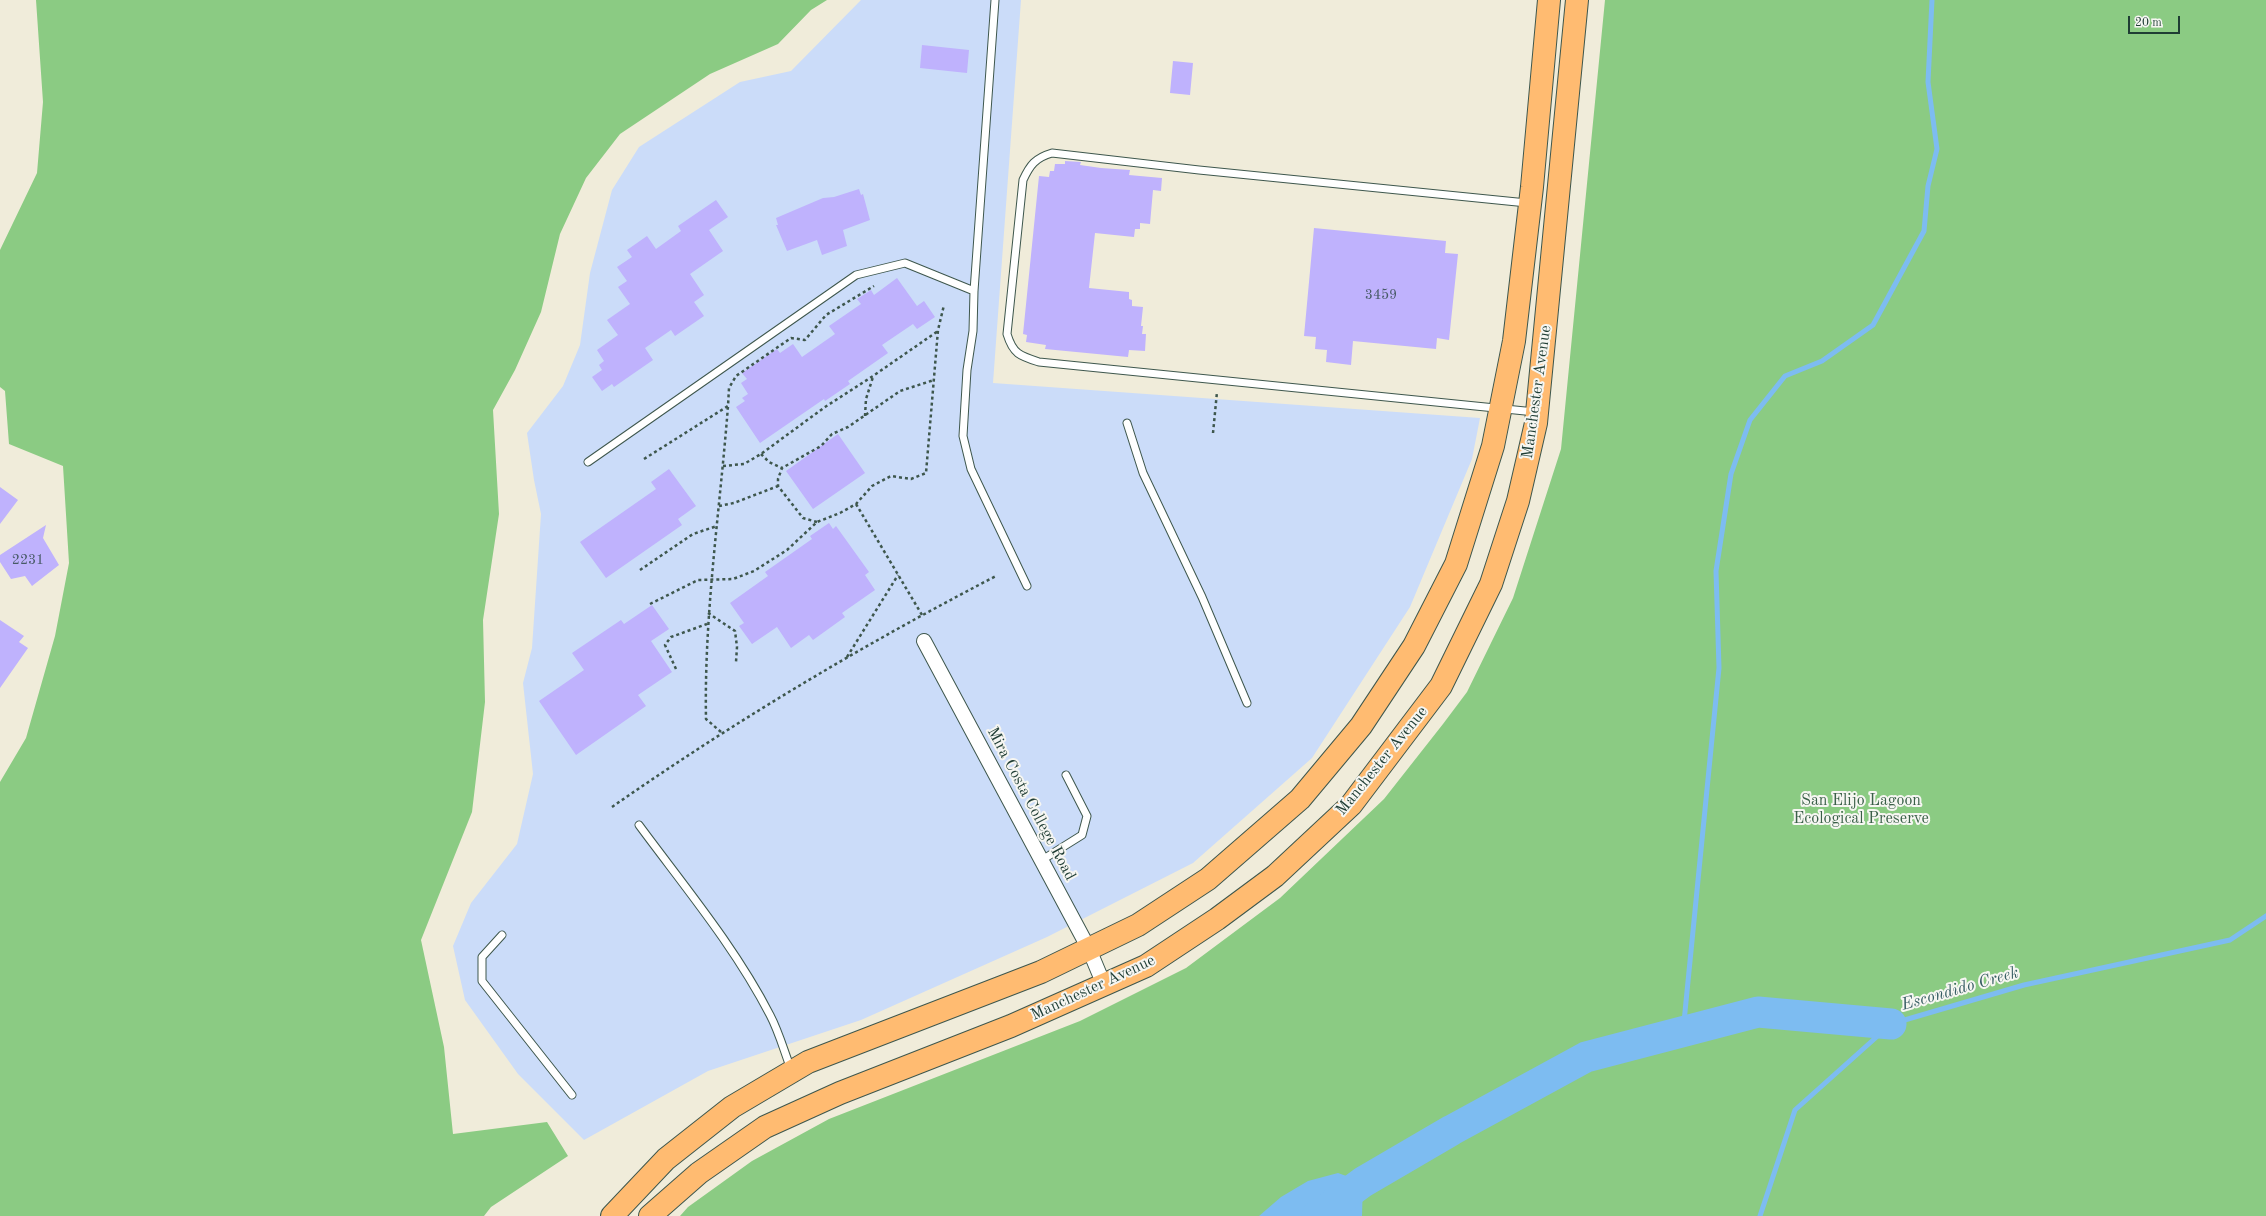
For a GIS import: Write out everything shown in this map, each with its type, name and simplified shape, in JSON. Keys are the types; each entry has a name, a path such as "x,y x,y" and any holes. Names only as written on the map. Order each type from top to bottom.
{"main road":[{"name":"Manchester Avenue","path":"612,1216 666,1159 732,1107 792,1071 820,1056 1041,972 1138,925 1208,879 1300,799 1361,726 1414,646 1456,564 1494,446 1514,341 1530,203 1548,0"},
{"name":"Manchester Avenue","path":"650,1216 699,1173 765,1126 840,1092 1011,1026 1146,966 1217,919 1275,876 1351,805 1436,693 1491,584 1518,501 1537,412 1577,0"}],"street":[{"name":"Mira Costa College Road","path":"924,641 1089,949 1104,985"}],"lane":[{"path":"995,0 974,291 973,331 967,370 963,436 971,468 1027,586"},
{"path":"1530,203 1199,170 1052,153 1038,157 1029,166 1023,180 1007,334 1011,347 1021,356 1039,362 1537,412"},
{"path":"588,462 856,275 905,263 974,291"},
{"path":"1127,423 1143,473 1202,598 1247,702"},
{"path":"1042,860 1082,835 1088,816 1066,775"},
{"path":"639,825 747,975 770,1016 792,1071"},
{"path":"502,935 482,957 482,981 572,1095"}],"path":[{"path":"721,732 706,719 707,624 723,466 729,388 736,376 791,338 805,340 826,315 874,286"},
{"path":"650,604 698,580 712,578 733,580 754,571 787,550 817,522 840,513 856,504 872,486 891,476 911,479 926,473 938,330 944,305"},
{"path":"723,466 744,464 761,454 824,407 873,376 938,330"},
{"path":"865,416 866,399 873,376"},
{"path":"817,522 803,518 778,486 778,479 782,468 821,446 832,434 848,427 900,391 934,380"},
{"path":"1213,433 1218,380"},
{"path":"644,459 728,406"},
{"path":"761,454 770,462 782,468"},
{"path":"719,506 734,503 778,486"},
{"path":"856,504 922,615"},
{"path":"640,570 692,534 717,526"},
{"path":"847,657 898,575"},
{"path":"612,807 721,732 847,657 996,576"},
{"path":"708,613 735,631 737,647 736,662"},
{"path":"676,669 665,645 671,637 707,624"}],"shaded area":[{"path":"861,0 1021,0 993,383 1480,418 1472,459 1410,607 1312,758 1193,863 1047,937 861,1020 708,1071 584,1140 518,1074 465,1000 453,946 471,903 517,844 533,774 523,683 532,648 541,514 527,433 563,386 580,345 590,273 612,190 639,147 740,82 791,71"}],"green space":[{"path":"36,0 827,0 811,10 778,44 710,74 620,134 586,178 560,234 541,312 515,370 493,410 499,514 483,620 485,702 472,812 421,940 444,1047 453,1134 547,1122 568,1156 491,1207 484,1216 0,1216 0,782 26,738 55,636 69,563 63,466 9,444 5,391 0,387 0,250 37,173 43,102"},
{"name":"San Elijo Lagoon Ecological Preserve","path":"1605,0 2266,0 2266,1216 680,1216 688,1207 752,1161 829,1119 1080,1021 1186,968 1280,898 1384,799 1443,724 1467,692 1513,598 1561,449"}],"water":[{"path":"1338,1173 1363,1182 1362,1216 1259,1216 1281,1197 1308,1181"}],"building":[{"path":"922,45 969,50 967,73 920,68"},
{"path":"1173,61 1193,63 1190,95 1170,93"},
{"path":"1065,161 1081,162 1080,165 1101,168 1130,170 1129,175 1162,178 1161,191 1153,190 1150,224 1140,223 1140,229 1135,229 1134,237 1095,233 1089,288 1129,292 1129,299 1132,300 1132,306 1143,307 1141,326 1143,326 1142,334 1146,334 1145,351 1129,350 1128,357 1045,349 1046,345 1026,342 1027,335 1023,334 1039,176 1049,177 1050,171 1054,171 1055,164 1065,164"},
{"path":"859,189 861,195 863,194 870,220 843,230 847,246 822,255 817,240 787,251 776,225 778,225 776,218 823,198 834,197"},
{"path":"716,200 728,217 709,230 723,251 690,274 704,295 694,302 704,316 675,336 671,330 645,348 653,360 614,387 612,384 602,391 592,377 602,370 599,365 604,361 597,350 618,335 607,320 630,304 618,287 627,281 617,267 632,257 627,250 647,236 656,249 681,231 678,226"},
{"path":"1314,228 1446,241 1445,253 1458,254 1449,340 1437,338 1436,349 1353,341 1351,365 1326,362 1327,350 1315,349 1316,337 1304,336"},
{"path":"897,278 917,306 924,301 935,317 917,329 913,324 882,345 888,353 848,381 850,384 825,401 824,399 760,443 736,407 745,401 742,398 748,394 741,383 747,379 742,373 777,349 780,353 793,344 802,357 835,334 829,326 861,304 857,299 871,290 874,295"},
{"path":"838,434 865,473 813,509 786,471"},
{"path":"669,469 696,506 678,519 682,525 606,578 580,542 656,489 651,482"},
{"path":"0,487 18,500 0,524"},
{"path":"829,523 833,529 836,526 869,572 865,575 875,590 842,613 845,617 813,640 809,635 791,648 777,627 752,644 739,626 744,623 730,603 768,576 765,572 812,539 810,536"},
{"path":"46,525 43,538 59,565 32,586 25,576 11,579 0,562 0,555"},
{"path":"652,605 669,629 651,641 672,672 638,695 646,706 576,755 539,701 584,670 572,653 621,620 624,624"},
{"path":"0,620 24,636 19,642 28,648 0,688"}],"waterway":[{"path":"1683,1032 1719,668 1716,571 1731,474 1750,420 1785,376 1822,361 1873,325 1924,231 1928,186 1937,149 1928,82 1932,0"},
{"name":"Escondido Creek","path":"1760,1216 1795,1110 1891,1024 2024,985 2230,940 2266,916"},
{"path":"1317,1216 1363,1182 1452,1130 1586,1057 1758,1012 1891,1024"}]}
